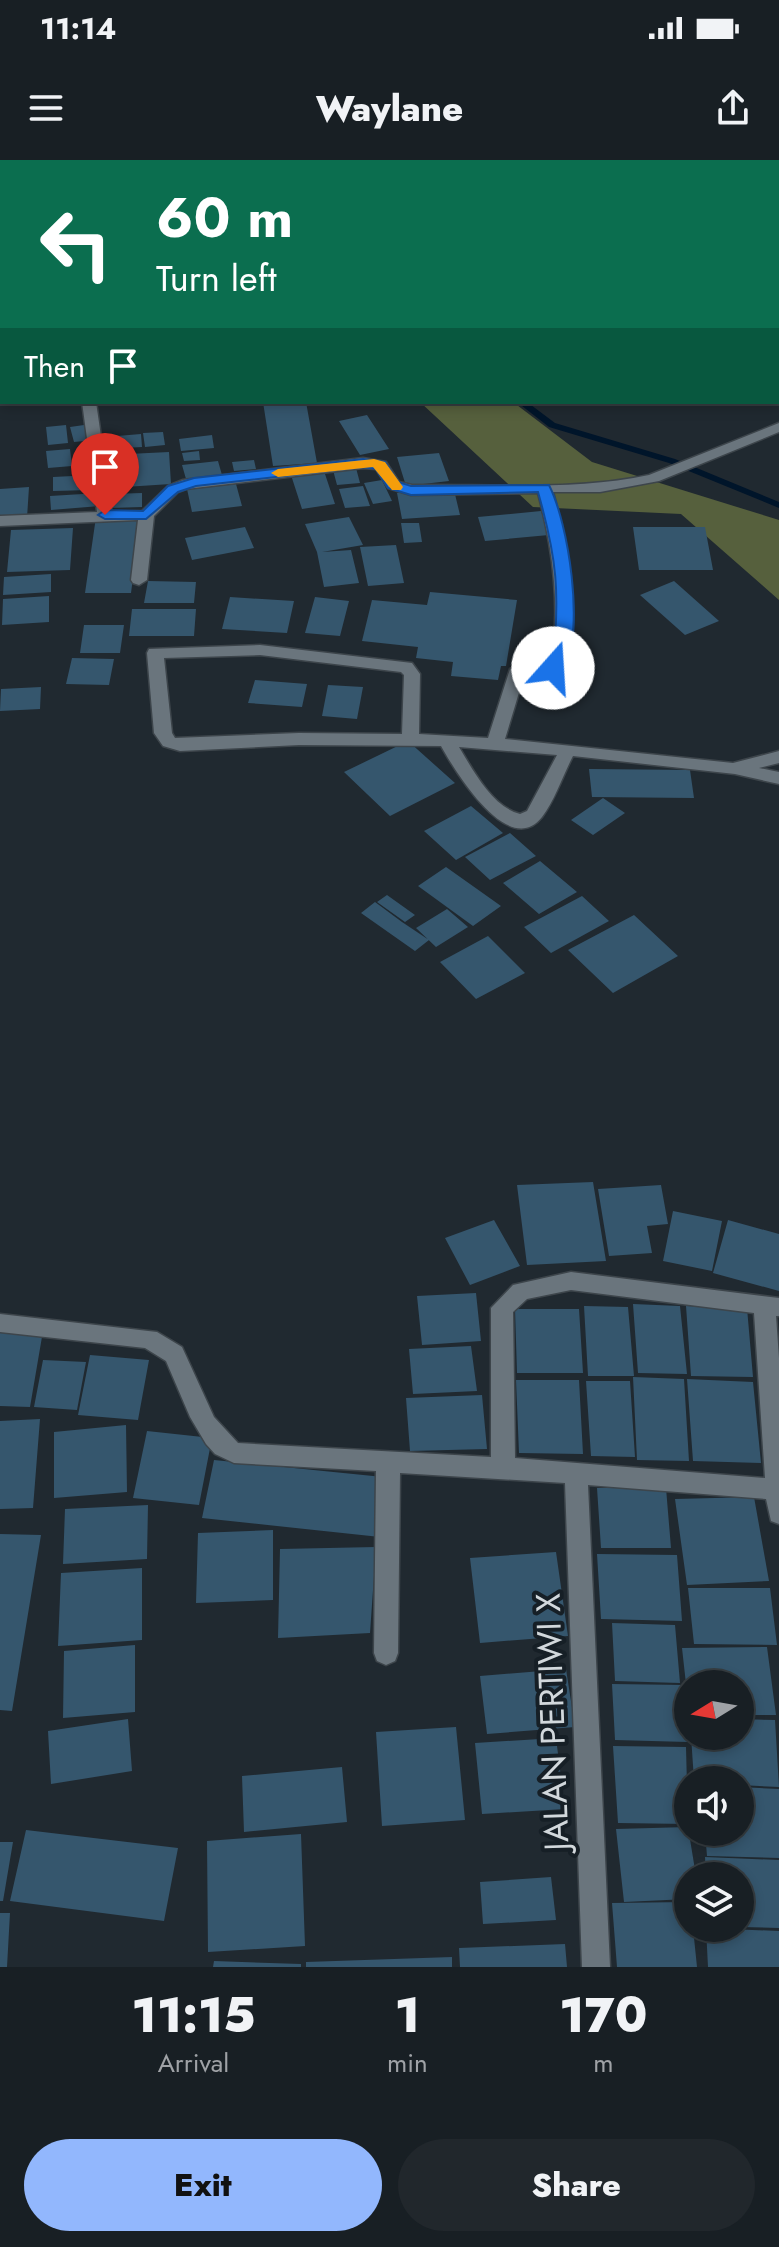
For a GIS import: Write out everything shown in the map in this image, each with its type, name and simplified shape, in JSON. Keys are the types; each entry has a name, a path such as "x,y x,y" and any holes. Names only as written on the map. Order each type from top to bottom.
{"street":[{"path":"89,404 105,515"},
{"path":"139,580 146,515 173,489 183,485 363,463 381,465 393,485 411,490 632,483 779,427"},
{"path":"495,744 516,673 527,667 553,668 560,665 566,606 562,551 544,488"},
{"path":"0,521 146,515"},
{"path":"410,740 412,674 406,667 260,650 155,653 163,733 169,742 180,745 299,739 410,740 446,740 568,750 733,769 779,778"},
{"path":"446,740 475,787 508,818 520,821 534,815 568,750"},
{"path":"733,769 779,757"},
{"path":"503,1468 502,1308 521,1291 571,1281 772,1306 775,1489 779,1513"},
{"path":"0,1323 149,1339 164,1346 174,1354 212,1435 224,1449 234,1453 503,1468 775,1489"},
{"path":"386,1653 388,1463"},
{"name":"JALAN PERTIWI X","path":"576,1474 596,1967"}],"green space":[{"path":"422,404 516,404 592,462 779,520 779,600 681,514 533,507"}],"building":[{"path":"263,404 306,404 317,463 273,466"},
{"path":"367,415 389,449 360,455 339,421"},
{"path":"91,424 95,440 74,442 70,427"},
{"path":"66,425 68,443 48,445 46,427"},
{"path":"163,432 165,445 145,447 143,433"},
{"path":"141,434 142,447 107,449 105,437"},
{"path":"212,435 214,448 181,451 179,439"},
{"path":"70,449 72,466 48,468 46,451"},
{"path":"199,451 200,460 184,461 182,453"},
{"path":"169,452 171,484 109,488 108,455"},
{"path":"439,453 449,481 406,486 397,457"},
{"path":"254,460 256,469 234,471 232,462"},
{"path":"218,461 222,475 186,479 182,465"},
{"path":"356,468 360,483 337,485 333,470"},
{"path":"324,471 335,504 302,509 291,475"},
{"path":"93,475 92,490 53,491 53,477"},
{"path":"382,480 392,501 373,504 364,483"},
{"path":"236,484 242,506 192,512 187,489"},
{"path":"363,486 370,506 345,508 339,489"},
{"path":"29,487 27,518 0,519 0,489"},
{"path":"454,490 460,515 402,519 397,493"},
{"path":"99,493 100,506 51,510 50,496"},
{"path":"142,493 142,507 110,508 110,494"},
{"path":"541,511 549,535 485,541 478,517"},
{"path":"96,517 141,517 131,593 85,593"},
{"path":"349,517 363,545 322,552 351,550 359,583 324,587 317,552 305,524"},
{"path":"401,523 419,523 422,542 404,543"},
{"path":"245,527 254,548 192,560 185,538"},
{"path":"633,527 705,527 713,570 639,570"},
{"path":"73,528 70,570 7,572 11,530"},
{"path":"396,545 404,583 368,586 360,547"},
{"path":"51,574 51,592 3,595 4,577"},
{"path":"148,581 196,582 194,603 144,603"},
{"path":"674,581 719,621 685,635 640,595"},
{"path":"430,592 517,600 506,666 501,666 498,680 451,676 453,662 416,658 418,647 362,641 372,600 427,605"},
{"path":"49,596 49,622 2,625 3,599"},
{"path":"230,597 294,601 287,633 222,629"},
{"path":"315,597 349,601 340,636 305,633"},
{"path":"132,609 196,609 194,636 129,636"},
{"path":"84,625 124,625 120,653 80,653"},
{"path":"72,658 114,659 109,685 66,684"},
{"path":"255,680 307,684 302,707 248,703"},
{"path":"328,685 363,687 357,719 322,716"},
{"path":"41,687 40,709 0,711 1,689"},
{"path":"408,741 455,783 390,816 344,772"},
{"path":"589,769 690,770 694,798 592,797"},
{"path":"603,798 625,813 593,835 571,820"},
{"path":"471,806 503,833 456,860 424,831"},
{"path":"510,833 536,856 490,880 465,857"},
{"path":"540,861 577,892 539,914 503,883"},
{"path":"446,867 501,906 473,926 418,886"},
{"path":"387,895 415,915 405,922 377,902"},
{"path":"582,896 609,921 551,953 524,927"},
{"path":"375,902 429,940 415,951 361,913"},
{"path":"447,909 468,927 436,947 416,928"},
{"path":"634,915 678,956 613,993 568,950"},
{"path":"488,936 525,973 476,999 440,962"},
{"path":"593,1182 606,1261 527,1265 517,1185"},
{"path":"661,1185 668,1224 647,1226 652,1253 609,1256 598,1189"},
{"path":"673,1211 722,1221 712,1271 663,1261"},
{"path":"494,1220 520,1266 470,1285 445,1238"},
{"path":"728,1220 779,1234 779,1291 713,1273"},
{"path":"476,1293 481,1341 422,1345 417,1296"},
{"path":"633,1304 680,1306 687,1374 638,1373"},
{"path":"584,1306 628,1307 634,1376 588,1376"},
{"path":"686,1306 747,1308 753,1377 691,1376"},
{"path":"515,1309 579,1309 583,1373 517,1373"},
{"path":"0,1330 43,1331 30,1407 0,1406"},
{"path":"471,1346 477,1391 413,1394 409,1349"},
{"path":"90,1355 149,1360 138,1420 78,1415"},
{"path":"43,1360 86,1362 77,1410 34,1407"},
{"path":"633,1377 684,1379 689,1461 637,1460"},
{"path":"687,1379 753,1382 761,1463 693,1461"},
{"path":"516,1380 579,1380 583,1454 519,1453"},
{"path":"586,1381 630,1381 635,1457 591,1456"},
{"path":"482,1395 487,1449 410,1451 406,1398"},
{"path":"40,1419 33,1508 0,1509 0,1421"},
{"path":"126,1425 127,1492 54,1498 54,1432"},
{"path":"147,1431 212,1438 199,1505 133,1498"},
{"path":"214,1460 383,1477 380,1537 202,1518"},
{"path":"597,1488 666,1488 671,1548 601,1548"},
{"path":"754,1497 769,1581 687,1585 675,1499"},
{"path":"148,1505 147,1559 63,1564 65,1509"},
{"path":"273,1530 273,1600 196,1603 198,1533"},
{"path":"0,1534 41,1535 12,1711 0,1710"},
{"path":"376,1547 370,1633 278,1638 280,1549"},
{"path":"556,1552 568,1636 480,1643 470,1558"},
{"path":"597,1554 677,1555 682,1621 601,1619"},
{"path":"142,1568 142,1640 58,1646 61,1573"},
{"path":"688,1588 770,1588 777,1645 694,1644"},
{"path":"612,1623 675,1625 679,1670 674,1670 674,1683 615,1681"},
{"path":"135,1645 135,1712 63,1718 64,1651"},
{"path":"767,1647 776,1715 754,1715 754,1670 684,1670 682,1648"},
{"path":"566,1669 575,1727 487,1734 480,1676"},
{"path":"612,1684 674,1685 674,1742 615,1740"},
{"path":"128,1719 132,1771 51,1784 48,1731"},
{"path":"754,1719 775,1720 779,1787 754,1786 754,1766 693,1766 692,1750 754,1750"},
{"path":"456,1727 465,1820 382,1826 376,1732"},
{"path":"556,1738 565,1809 482,1814 475,1743"},
{"path":"613,1746 674,1747 674,1750 686,1750 686,1766 674,1766 674,1824 618,1823"},
{"path":"342,1767 347,1822 244,1832 242,1776"},
{"path":"754,1788 779,1789 779,1858 707,1856 706,1846 754,1846"},
{"path":"674,1827 674,1846 691,1846 694,1862 674,1862 674,1900 624,1902 616,1829"},
{"path":"26,1830 178,1848 164,1921 10,1901"},
{"path":"301,1834 305,1946 208,1952 207,1841"},
{"path":"0,1842 13,1842 3,1901 0,1901"},
{"path":"705,1857 779,1860 779,1928 754,1927 754,1862 705,1862"},
{"path":"551,1877 556,1920 483,1924 480,1882"},
{"path":"674,1902 674,1942 694,1942 697,1967 617,1967 612,1903"},
{"path":"0,1913 10,1913 7,1967 0,1967"},
{"path":"754,1930 779,1931 779,1967 708,1967 707,1942 754,1942"},
{"path":"565,1944 567,1967 460,1967 459,1948"},
{"path":"452,1957 452,1967 306,1967 306,1962"},
{"path":"214,1961 301,1964 301,1967 213,1967"}],"waterway":[{"path":"524,404 552,425 672,461 779,505"}],"slow traffic":[{"path":"278,473 374,463 381,465 396,487"}],"route":[{"path":"105,515 146,515 173,489 194,482 363,463 381,465 393,485 411,490 544,488 562,551 566,606 560,665 553,668"}]}
